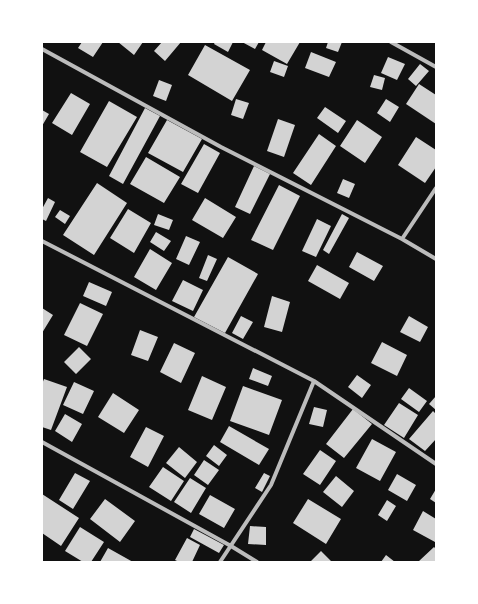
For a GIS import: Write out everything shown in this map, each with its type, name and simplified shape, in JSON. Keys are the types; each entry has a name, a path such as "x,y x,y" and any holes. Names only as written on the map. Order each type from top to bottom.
{"street":[{"path":"390,42 436,67"},
{"path":"42,49 220,147 402,239 436,259"},
{"path":"402,239 436,188"},
{"path":"42,241 314,381 436,464"},
{"path":"220,562 271,485 314,381"},
{"path":"42,442 231,546 257,562"}],"building":[{"path":"82,42 103,42 93,57 78,48"},
{"path":"118,42 143,42 134,55"},
{"path":"162,42 181,42 165,61 154,51"},
{"path":"215,42 233,42 228,52 214,44"},
{"path":"242,42 259,42 255,49"},
{"path":"266,42 300,42 287,64 262,50"},
{"path":"328,42 342,42 338,52 326,48"},
{"path":"205,45 250,70 232,101 188,75"},
{"path":"311,52 336,62 329,77 305,68"},
{"path":"388,57 405,64 397,80 381,73"},
{"path":"274,61 288,66 284,77 270,72"},
{"path":"420,64 429,71 416,86 408,79"},
{"path":"374,75 385,78 382,90 370,87"},
{"path":"159,80 172,85 166,101 153,96"},
{"path":"419,84 436,95 436,124 406,104"},
{"path":"71,93 90,104 72,135 52,123"},
{"path":"236,99 249,103 243,119 231,115"},
{"path":"386,99 399,107 390,122 377,113"},
{"path":"109,101 137,117 107,167 80,152"},
{"path":"325,107 346,121 338,133 317,118"},
{"path":"145,108 160,116 123,184 109,176"},
{"path":"42,110 49,114 42,126"},
{"path":"278,119 295,125 284,157 267,151"},
{"path":"167,120 202,139 183,172 148,153"},
{"path":"357,120 382,137 365,163 340,146"},
{"path":"319,134 336,146 311,185 293,173"},
{"path":"416,137 436,150 436,167 425,183 398,165"},
{"path":"204,144 220,153 198,193 181,184"},
{"path":"146,157 180,177 164,203 130,184"},
{"path":"254,166 270,174 250,214 235,207"},
{"path":"343,179 355,184 349,198 337,193"},
{"path":"97,183 127,203 94,255 63,235"},
{"path":"279,185 300,196 273,250 251,240"},
{"path":"48,198 55,202 46,221 42,219 42,209"},
{"path":"205,198 236,217 223,238 192,220"},
{"path":"128,209 151,223 134,253 110,238"},
{"path":"60,210 70,216 65,224 55,217"},
{"path":"158,214 173,220 169,230 154,225"},
{"path":"342,214 349,218 329,254 323,250"},
{"path":"317,219 331,226 316,257 302,251"},
{"path":"156,232 171,241 164,251 150,242"},
{"path":"186,236 200,242 189,265 176,259"},
{"path":"150,249 172,263 156,290 134,277"},
{"path":"357,252 383,266 374,281 349,267"},
{"path":"208,255 217,259 207,281 199,278"},
{"path":"228,257 258,274 225,333 194,317"},
{"path":"317,265 349,283 340,299 308,281"},
{"path":"183,280 203,290 193,311 172,301"},
{"path":"89,282 112,292 106,306 83,296"},
{"path":"272,296 290,302 282,332 264,327"},
{"path":"80,303 103,314 87,346 64,335"},
{"path":"42,308 53,315 42,333"},
{"path":"241,316 253,322 243,339 232,333"},
{"path":"409,316 428,327 420,342 400,332"},
{"path":"140,330 158,337 148,361 131,355"},
{"path":"382,342 407,355 397,376 371,363"},
{"path":"174,343 195,353 181,383 160,372"},
{"path":"79,347 91,359 76,374 64,362"},
{"path":"253,368 272,376 268,386 249,379"},
{"path":"357,375 371,385 362,398 348,387"},
{"path":"202,376 226,387 212,420 188,410"},
{"path":"44,379 67,387 51,430 42,427 42,384"},
{"path":"74,382 94,391 83,414 63,405"},
{"path":"243,386 282,400 269,435 230,421"},
{"path":"409,388 427,401 419,412 401,399"},
{"path":"113,393 139,410 124,433 98,417"},
{"path":"436,396 436,410 429,404"},
{"path":"399,403 418,415 404,438 384,425"},
{"path":"314,407 327,410 323,427 309,424"},
{"path":"353,409 372,424 344,458 326,444"},
{"path":"433,411 436,414 436,439 425,451 409,439"},
{"path":"65,414 82,424 72,442 55,431"},
{"path":"229,426 269,449 259,465 220,442"},
{"path":"146,427 164,436 148,467 130,457"},
{"path":"372,439 396,452 380,481 356,468"},
{"path":"214,445 227,455 219,466 206,456"},
{"path":"179,447 197,462 185,478 166,463"},
{"path":"320,450 336,461 320,485 303,474"},
{"path":"204,460 219,470 208,485 194,475"},
{"path":"163,467 184,481 171,501 149,487"},
{"path":"75,473 90,481 73,509 59,500"},
{"path":"264,473 270,476 262,492 255,488"},
{"path":"397,474 416,485 407,501 388,490"},
{"path":"336,476 354,491 342,507 323,492"},
{"path":"190,478 206,488 191,513 174,502"},
{"path":"436,489 436,503 430,499"},
{"path":"42,494 79,518 61,546 42,533"},
{"path":"210,495 235,509 224,528 199,514"},
{"path":"105,499 135,521 120,542 90,519"},
{"path":"308,499 341,519 326,544 293,523"},
{"path":"387,500 396,506 387,521 378,515"},
{"path":"423,511 436,519 435,542 413,530"},
{"path":"250,526 266,527 266,545 248,544"},
{"path":"80,527 104,542 91,562 83,562 65,551"},
{"path":"194,529 224,545 219,553 190,537"},
{"path":"187,538 200,545 192,562 179,562 175,560"},
{"path":"434,547 436,549 436,562 419,561"},
{"path":"108,548 133,562 100,562"},
{"path":"321,551 332,562 310,562"},
{"path":"386,555 395,562 381,562"}]}
